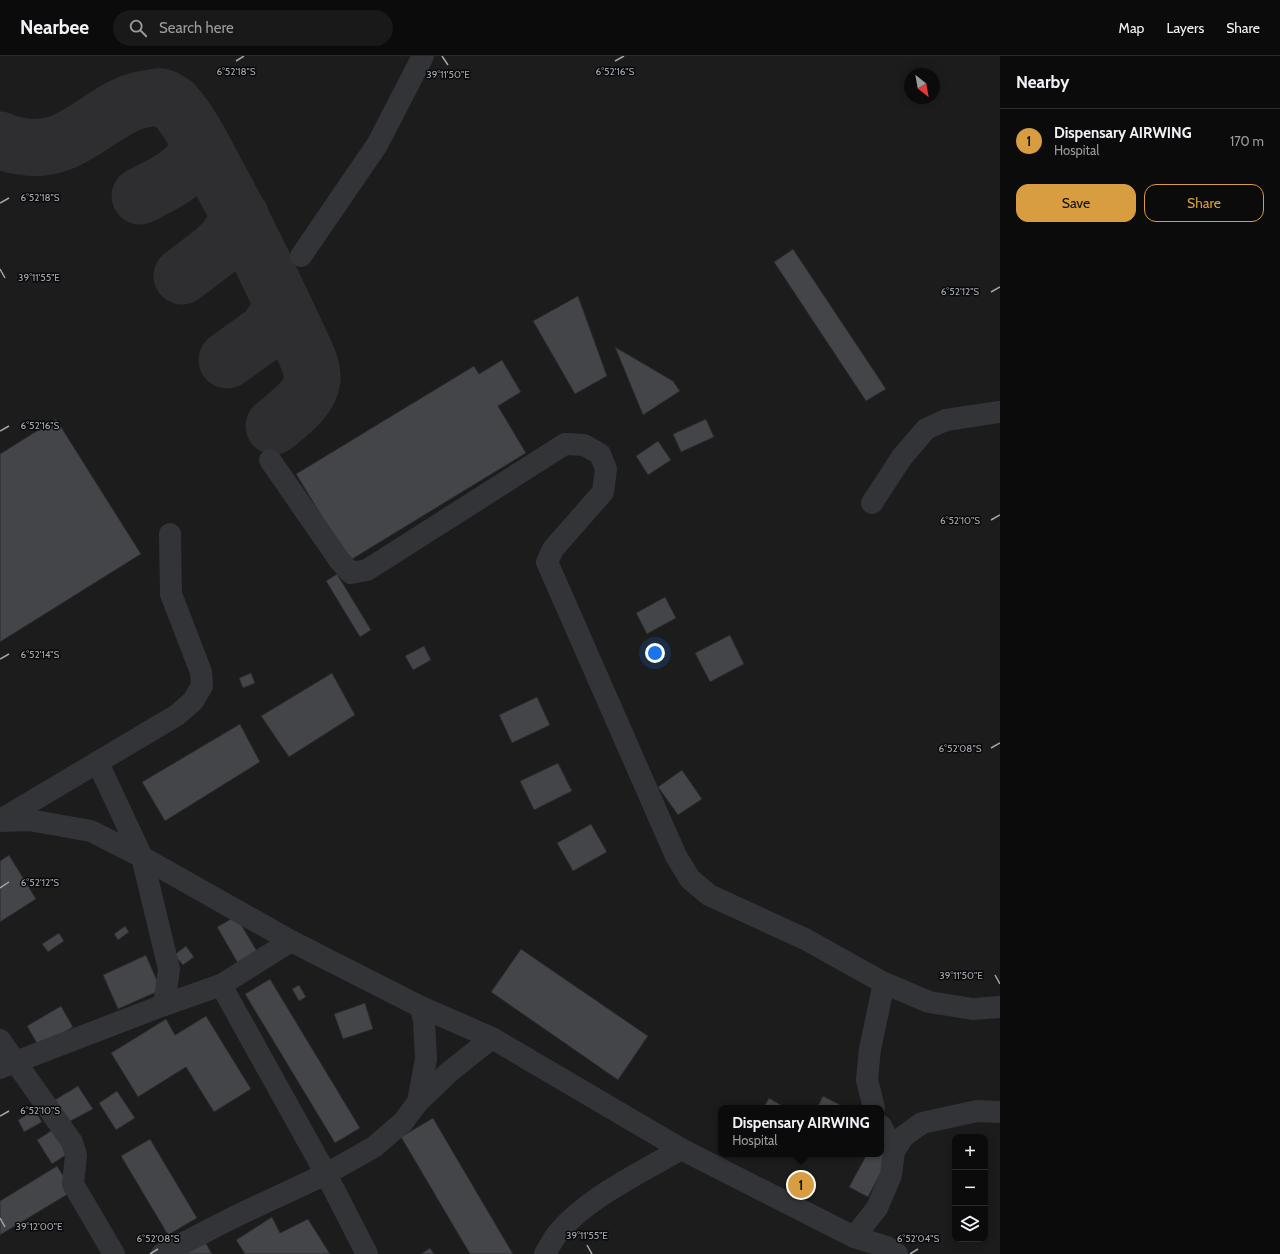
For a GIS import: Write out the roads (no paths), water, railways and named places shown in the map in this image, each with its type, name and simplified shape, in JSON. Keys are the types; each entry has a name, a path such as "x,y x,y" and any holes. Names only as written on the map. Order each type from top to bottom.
{"lane":[{"path":"301,256 377,145 423,56"},
{"path":"872,503 902,457 926,429 946,420 1000,412"},
{"path":"270,460 340,561 351,573 367,570 565,444 584,445 600,454 606,469 603,492 553,549 547,562 676,856 690,878 709,895 805,939 884,983 929,1002 973,1009 1000,1007"},
{"path":"0,821 177,715 193,702 202,686 201,672 171,594 170,534"},
{"path":"98,763 142,857 169,969 164,1005"},
{"path":"0,821 29,820 91,831 142,857 291,941 421,1007 492,1038 681,1150 854,1237 887,1248 898,1254"},
{"path":"8,1065 164,1005 221,985 291,941"},
{"path":"873,1105 868,1080 870,1049 884,983"},
{"path":"221,985 326,1174 367,1254"},
{"path":"418,1102 426,1059 424,1021 421,1007"},
{"path":"162,1254 234,1217 326,1174 374,1147 403,1122 418,1102 448,1073 492,1038"},
{"path":"0,1040 8,1065 72,1142 76,1155 72,1184 114,1254"},
{"path":"854,1237 877,1208 891,1175 894,1151 904,1136 922,1123 977,1111 1000,1112"},
{"path":"884,1132 894,1151"},
{"path":"545,1254 557,1233 583,1208 622,1183 681,1150"}],"place":[{"name":"Dispensary AIRWING","path":"801,1185"}]}
